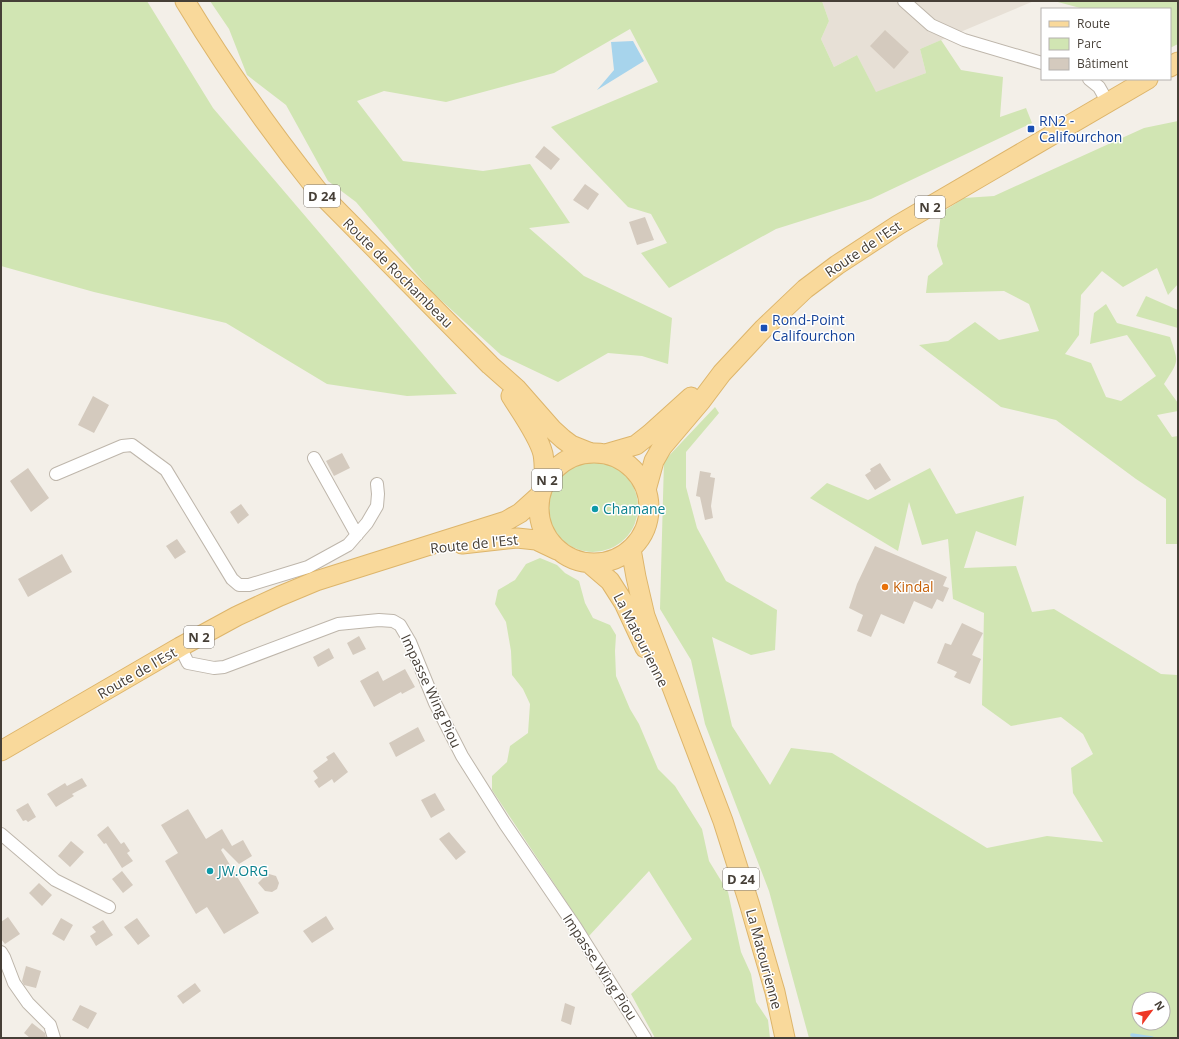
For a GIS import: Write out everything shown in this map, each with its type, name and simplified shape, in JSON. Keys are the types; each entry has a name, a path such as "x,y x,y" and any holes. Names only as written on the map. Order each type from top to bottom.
{"main road":[{"name":"Route de Rochambeau","path":"185,1 217,53 293,160 318,192 490,365 516,388 552,429 571,445 598,453"},
{"name":"Route de l'Est","path":"646,490 654,461 662,447 722,373 785,307 805,289 837,265 898,226 1146,80"},
{"name":"Route de Rochambeau","path":"490,365 527,421 540,447 545,467 542,490"},
{"name":"Route de l'Est","path":"598,453 636,445 696,393 722,373"},
{"name":"N 2","path":"598,453 623,461 637,473 646,490 649,506 648,522 642,537 632,549 619,558 604,562 589,563 573,559 559,551 549,539 542,526 539,510 542,490 552,473 563,462 576,456 598,453"},
{"name":"Route de l'Est","path":"1,751 180,647 312,574 411,551 506,521 520,513 542,490"},
{"name":"Route de l'Est","path":"411,551 485,540 517,538 536,540 559,551"},
{"name":"La Matourienne","path":"632,549 636,577 645,616 723,821 775,992 785,1038"},
{"name":"La Matourienne","path":"589,563 610,581 624,603 652,661 685,723"}],"street":[{"path":"904,1 931,25 964,40 1041,63"},
{"path":"1090,80 1099,88 1108,103"},
{"path":"56,474 122,446 132,445 166,470 232,579 239,585 249,585 312,574 348,545 367,523 377,506 377,484"},
{"path":"314,458 358,535"},
{"name":"Impasse Wing Piou","path":"180,647 188,663 214,668 224,667 338,624 379,620 393,621 400,625 410,642 435,703 462,756 505,824 576,928 645,1038"},
{"path":"1,834 55,880 108,907"},
{"path":"1,952 14,983 28,1003 50,1025 54,1038"}],"shaded area":[{"path":"822,1 1034,1 920,49 926,73 876,93 857,55 834,67 821,39 829,21"}],"green space":[{"path":"1,1 147,1 213,108 457,394 407,396 327,384 226,323 94,292 1,266"},
{"path":"210,1 822,1 829,21 821,39 834,67 857,55 876,92 926,73 920,49 941,40 961,70 1003,77 1000,117 1026,108 1032,123 871,199 776,229 669,288 641,253 667,243 651,214 628,207 551,127 658,82 630,29 554,73 446,102 384,91 357,101 403,161 483,171 530,164 570,223 529,228 584,276 672,318 668,364 642,356 608,353 558,382 501,355 432,292 356,202 328,181 286,105 247,75 229,29"},
{"path":"1054,1 1178,1 1178,44 1171,48 1171,8 1080,8"},
{"path":"1178,121 1178,284 1168,295 1157,268 1123,287 1102,271 1081,295 1079,335 1065,354 1091,363 1106,397 1121,401 1156,376 1127,335 1090,344 1094,313 1106,304 1117,323 1170,337 1175,352 1176,362 1164,384 1178,403 1178,411 1157,415 1172,437 1178,436 1178,544 1166,544 1166,499 1136,479 1056,420 1001,407 919,345 948,341 975,322 999,340 1039,331 1029,304 1004,291 926,293 928,276 943,264 937,246 941,213 964,198 994,196 1144,128"},
{"path":"1146,296 1178,310 1178,328 1136,316"},
{"path":"715,407 719,413 686,452 686,487 697,528 726,581 777,610 775,650 751,655 712,637 732,726 770,785 791,748 832,753 987,848 1047,836 1103,842 1073,793 1071,768 1093,754 1083,734 1061,717 1011,726 982,705 984,613 953,599 948,539 922,545 909,502 898,551 810,498 827,483 868,500 930,468 956,514 1024,496 1016,546 976,531 964,568 1016,566 1032,612 1054,609 1161,674 1178,674 1178,1038 809,1038 769,891 705,724 691,660 660,609 664,461"},
{"path":"593,462 610,465 625,475 635,490 638,507 635,524 625,539 610,549 593,552 576,549 561,539 551,524 548,507 551,490 561,475 576,465"},
{"path":"540,558 557,565 565,573 579,581 585,603 593,618 610,625 616,635 616,676 630,709 639,724 658,769 675,786 702,829 709,861 728,892 741,952 751,974 756,1002 768,1020 770,1038 655,1038 631,994 692,939 649,871 589,936 492,790 492,776 507,762 510,746 528,733 530,704 523,689 512,675 511,651 506,622 495,604 498,590 515,580 526,564"}],"water":[{"path":"633,41 644,61 597,90 614,70 611,42"}],"building":[{"path":"885,30 909,52 894,69 870,46"},
{"path":"544,146 560,159 551,170 535,157"},
{"path":"585,184 599,194 588,210 573,200"},
{"path":"645,217 654,240 637,245 629,222"},
{"path":"93,396 109,405 94,433 78,425"},
{"path":"342,453 350,468 334,476 326,461"},
{"path":"880,463 891,480 875,490 865,475 871,471 870,469"},
{"path":"28,468 49,498 31,512 10,481"},
{"path":"700,471 711,473 710,477 715,478 711,506 713,518 705,520 700,497 696,496"},
{"path":"241,504 249,515 238,524 230,512"},
{"path":"177,539 186,552 175,559 166,546"},
{"path":"875,546 947,577 943,586 949,588 943,602 937,599 932,609 914,601 904,624 881,614 871,637 857,631 863,615 849,608 857,584"},
{"path":"62,554 72,572 28,597 18,579"},
{"path":"962,623 983,633 972,655 981,659 970,684 954,677 957,672 937,663 945,643 951,645"},
{"path":"359,636 366,649 353,655 347,643"},
{"path":"329,648 334,658 318,667 313,657"},
{"path":"405,669 415,687 402,694 401,692 374,707 360,681 378,671 383,681"},
{"path":"418,727 425,741 396,757 389,743"},
{"path":"334,752 348,772 334,783 332,779 319,788 314,781 318,778 313,771 328,760 326,757"},
{"path":"82,778 87,786 72,794 74,796 56,807 47,794 65,783 67,786"},
{"path":"435,793 445,810 431,818 421,800"},
{"path":"28,803 36,817 28,822 26,820 23,821 16,810"},
{"name":"JW.ORG","path":"188,809 206,839 222,829 232,846 243,840 252,856 239,864 223,848 221,850 259,913 224,934 207,907 196,914 165,861 178,853 161,825"},
{"path":"108,826 121,844 124,842 130,851 127,853 133,861 122,868 106,843 104,844 97,835"},
{"path":"449,832 466,852 456,860 439,839"},
{"path":"71,841 84,852 70,867 58,856"},
{"path":"122,871 133,885 123,893 112,879"},
{"path":"269,874 276,876 279,883 277,889 272,892 265,891 258,883"},
{"path":"39,883 52,895 42,906 29,893"},
{"path":"326,916 334,929 312,943 303,931"},
{"path":"8,917 20,934 5,944 1,939 1,922"},
{"path":"61,918 73,925 64,941 52,934"},
{"path":"137,918 150,936 138,945 124,927"},
{"path":"103,920 113,935 96,946 90,936 96,932 92,927"},
{"path":"26,966 41,971 36,988 24,985 22,981"},
{"path":"195,983 201,991 183,1004 177,996"},
{"path":"565,1003 575,1007 571,1025 561,1021"},
{"path":"80,1005 97,1013 88,1029 72,1020"},
{"path":"32,1023 45,1033 46,1038 30,1038 24,1033"}],"waterway":[{"path":"1132,1035 1152,1038"}],"place":[{"name":"RN2 - Califourchon","path":"1031,129"},
{"name":"Rond-Point Califourchon","path":"764,328"},
{"name":"Chamane","path":"595,509"},
{"name":"Kindal","path":"885,587"},
{"name":"JW.ORG","path":"210,871"}]}
